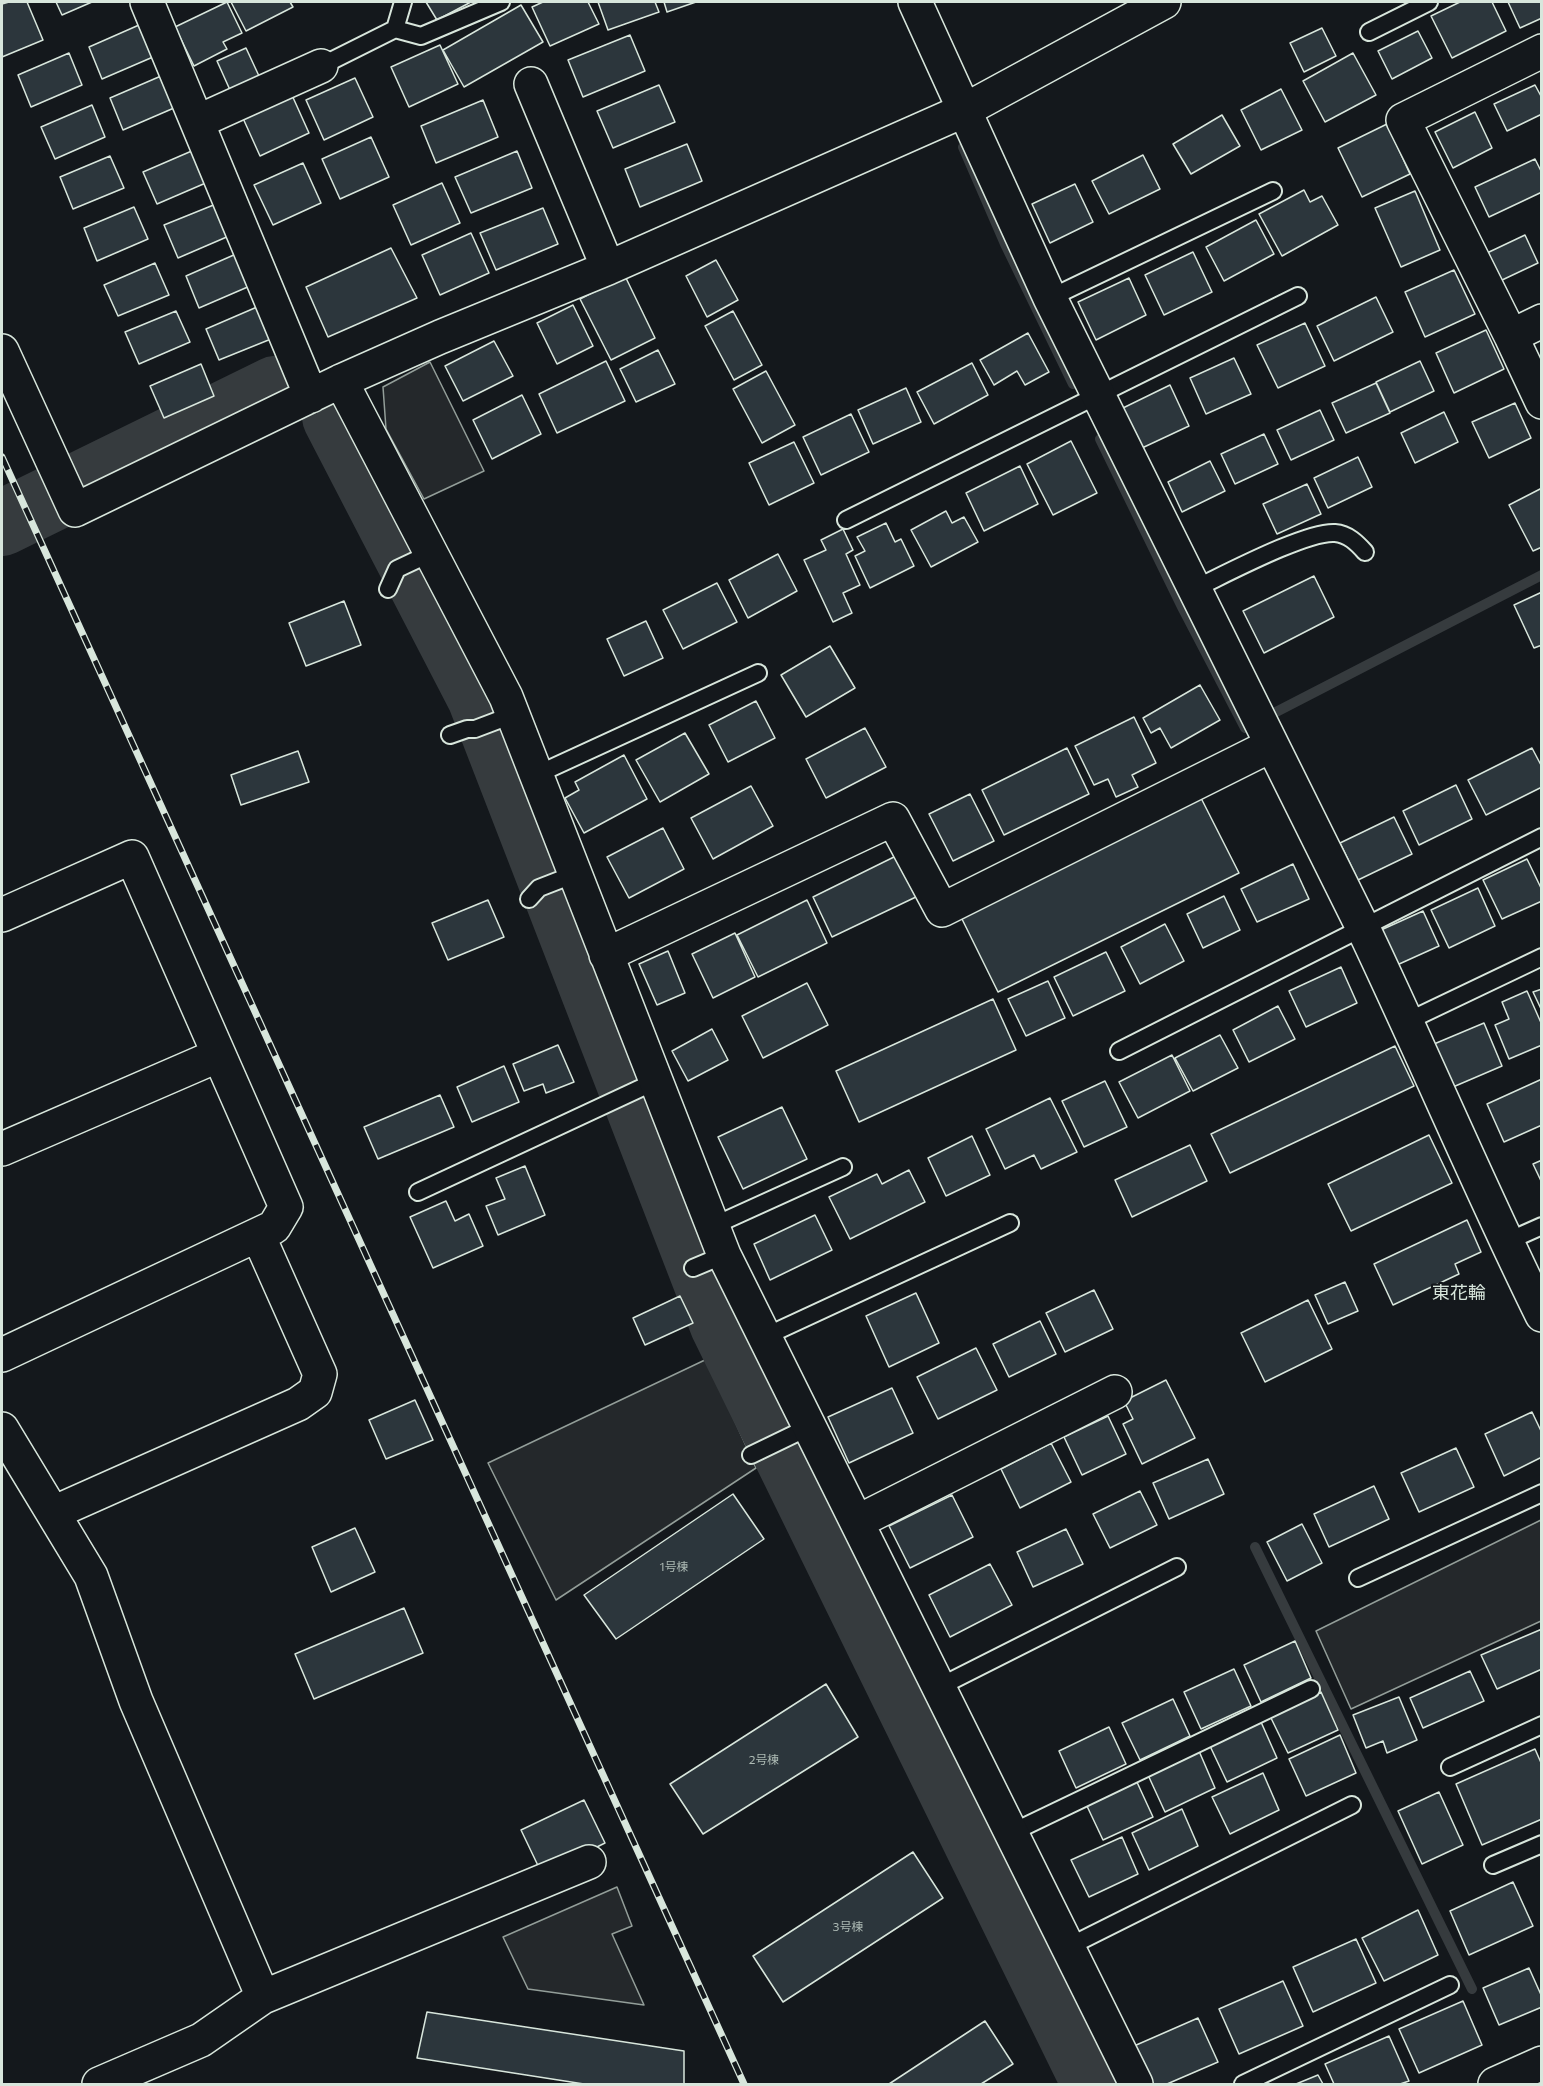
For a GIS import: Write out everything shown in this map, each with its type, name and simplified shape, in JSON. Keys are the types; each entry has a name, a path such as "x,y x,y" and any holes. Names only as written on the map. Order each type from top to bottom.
{"street":[{"path":"915,2 1050,298 1097,395 1364,928 1506,1242 1542,1315"},
{"path":"2,351 75,510 341,381 440,337 608,268 964,110 1164,2"},
{"path":"152,3 196,122 311,396"},
{"path":"1542,51 1402,120 1542,402"},
{"path":"196,122 321,66"},
{"path":"531,84 608,268"},
{"path":"1511,336 1542,321"},
{"path":"341,381 426,556 506,697 508,716 536,775 569,876 606,955 653,1083 718,1246 1136,2085"},
{"path":"606,955 893,819 942,910 1271,744"},
{"path":"2,915 132,857 286,1207 274,1227 2,1354"},
{"path":"2,1149 219,1055"},
{"path":"53,1513 298,1404 315,1392 320,1374 258,1234"},
{"path":"857,1522 1115,1392"},
{"path":"2,1428 91,1576 136,1701 263,1997"},
{"path":"99,2085 201,2040 263,1997 589,1862"},
{"path":"1495,2085 1542,2063"}],"lane":[{"path":"395,29 403,2"},
{"path":"321,66 395,29 421,36 501,2"},
{"path":"1369,32 1429,2"},
{"path":"1050,298 1273,190"},
{"path":"846,520 1298,296"},
{"path":"1194,589 1306,538 1335,533 1353,539 1365,552"},
{"path":"388,590 397,569 426,556"},
{"path":"536,775 758,672"},
{"path":"450,735 467,729 475,729 508,716"},
{"path":"1119,1051 1542,837"},
{"path":"534,894 569,876"},
{"path":"1408,1021 1542,957"},
{"path":"418,1192 653,1083"},
{"path":"693,1268 718,1246 843,1167"},
{"path":"764,1336 1011,1223"},
{"path":"1506,1242 1542,1226"},
{"path":"751,1455 808,1427"},
{"path":"1358,1578 1542,1493"},
{"path":"939,1687 1177,1567"},
{"path":"1011,1833 1311,1689"},
{"path":"1450,1767 1542,1725"},
{"path":"1068,1947 1352,1805"},
{"path":"1493,1865 1542,1844"},
{"path":"1243,2085 1450,1985"}],"shaded area":[{"path":"430,362 484,471 424,499 386,429 383,387"},
{"path":"707,1359 756,1468 556,1600 488,1463"},
{"path":"1541,1520 1541,1621 1351,1709 1316,1631"},
{"path":"617,1887 632,1926 612,1934 644,2005 528,1989 503,1937"}],"building":[{"path":"27,2 43,40 2,57 2,4"},
{"path":"56,2 92,2 62,15"},
{"path":"227,2 242,33 223,42 227,49 194,66 175,27"},
{"path":"231,2 290,2 293,7 246,31"},
{"path":"426,2 471,2 437,20"},
{"path":"543,2 588,2 599,24 550,46 532,7"},
{"path":"598,2 655,2 659,12 608,30"},
{"path":"664,2 696,2 667,12"},
{"path":"1460,2 1492,2 1506,31 1452,58 1431,16"},
{"path":"1508,2 1542,2 1542,18 1520,28"},
{"path":"521,5 543,42 464,87 443,50"},
{"path":"139,25 153,57 102,79 89,47"},
{"path":"1322,28 1336,56 1304,72 1290,43"},
{"path":"1418,31 1432,58 1392,79 1378,51"},
{"path":"630,35 645,71 583,97 568,60"},
{"path":"440,45 458,84 409,107 391,67"},
{"path":"246,48 259,76 230,90 217,61"},
{"path":"69,53 82,85 31,107 18,75"},
{"path":"1353,53 1376,95 1325,122 1303,81"},
{"path":"161,76 174,108 123,130 110,98"},
{"path":"355,78 373,117 324,140 306,100"},
{"path":"659,85 675,122 613,148 597,111"},
{"path":"1535,85 1542,98 1542,114 1507,131 1494,104"},
{"path":"1281,89 1302,130 1261,150 1241,110"},
{"path":"291,93 309,133 260,156 242,116"},
{"path":"483,100 498,137 436,163 421,126"},
{"path":"92,105 105,137 55,159 41,127"},
{"path":"1475,112 1492,148 1453,168 1435,132"},
{"path":"1222,115 1240,146 1191,174 1173,144"},
{"path":"1387,124 1410,174 1362,197 1338,148"},
{"path":"371,137 389,177 340,199 322,159"},
{"path":"687,144 702,181 640,207 625,169"},
{"path":"194,150 208,182 157,204 143,172"},
{"path":"517,151 532,188 471,213 455,177"},
{"path":"1143,155 1160,189 1109,214 1092,181"},
{"path":"110,156 124,188 73,209 60,177"},
{"path":"1535,159 1542,173 1542,192 1489,217 1475,187"},
{"path":"303,163 321,203 273,225 254,185"},
{"path":"442,183 460,223 411,245 393,205"},
{"path":"1075,184 1093,222 1050,243 1032,204"},
{"path":"1304,190 1310,202 1322,196 1338,225 1282,256 1259,214"},
{"path":"1415,191 1440,250 1401,267 1375,208"},
{"path":"216,204 229,236 178,258 164,225"},
{"path":"134,207 148,239 97,261 84,228"},
{"path":"543,208 558,244 496,270 480,233"},
{"path":"1256,220 1274,254 1224,281 1206,247"},
{"path":"471,233 489,273 440,295 422,255"},
{"path":"1525,235 1538,263 1500,281 1487,253"},
{"path":"391,248 417,298 328,337 306,287"},
{"path":"1193,252 1212,292 1164,315 1145,275"},
{"path":"236,254 250,286 199,308 186,276"},
{"path":"716,260 738,300 707,317 686,276"},
{"path":"155,263 169,295 118,316 104,285"},
{"path":"1454,270 1475,314 1425,337 1405,292"},
{"path":"625,276 655,338 611,360 580,299"},
{"path":"1129,278 1146,315 1096,340 1078,302"},
{"path":"1376,297 1393,332 1334,361 1317,326"},
{"path":"573,305 593,346 557,364 537,323"},
{"path":"257,307 271,339 219,360 206,329"},
{"path":"176,311 190,342 139,364 125,332"},
{"path":"733,311 762,365 734,380 705,326"},
{"path":"1305,323 1325,366 1278,388 1257,345"},
{"path":"1486,330 1504,369 1454,393 1436,353"},
{"path":"1028,333 1049,372 1025,385 1017,371 994,385 980,360"},
{"path":"494,341 513,376 463,401 445,366"},
{"path":"658,350 675,384 636,402 620,369"},
{"path":"1234,358 1251,394 1206,414 1190,378"},
{"path":"606,361 625,401 557,433 539,394"},
{"path":"1420,361 1434,391 1390,412 1376,382"},
{"path":"972,363 988,395 934,424 917,392"},
{"path":"201,364 214,396 164,418 150,386"},
{"path":"766,371 795,425 762,443 733,389"},
{"path":"1376,383 1390,413 1346,433 1332,403"},
{"path":"1170,385 1189,426 1142,448 1123,408"},
{"path":"906,388 921,422 873,444 858,410"},
{"path":"522,395 541,434 492,459 473,420"},
{"path":"1515,403 1531,438 1489,458 1472,422"},
{"path":"1320,410 1334,440 1291,460 1277,430"},
{"path":"1444,412 1458,442 1415,463 1401,433"},
{"path":"851,414 869,452 821,475 803,437"},
{"path":"1264,434 1278,464 1235,484 1221,454"},
{"path":"1071,441 1097,493 1053,515 1027,464"},
{"path":"794,442 814,483 769,505 749,463"},
{"path":"1358,457 1372,487 1328,508 1314,478"},
{"path":"1210,461 1225,491 1182,512 1168,482"},
{"path":"1020,466 1038,504 984,531 966,493"},
{"path":"1307,484 1321,514 1277,534 1263,504"},
{"path":"1542,488 1542,547 1533,551 1509,505"},
{"path":"946,511 952,523 964,517 978,542 931,567 911,530"},
{"path":"886,523 895,542 901,539 914,566 870,588 855,556 865,551 857,537"},
{"path":"843,529 853,550 846,554 860,585 843,593 852,613 833,622 804,560 826,550 821,540"},
{"path":"778,554 797,591 748,618 729,580"},
{"path":"1314,576 1334,617 1264,653 1243,611"},
{"path":"717,583 737,622 683,649 663,610"},
{"path":"1542,592 1542,645 1534,648 1514,605"},
{"path":"344,601 361,645 306,666 289,623"},
{"path":"646,621 663,658 624,676 607,639"},
{"path":"830,646 855,688 806,717 781,675"},
{"path":"1200,685 1220,720 1171,748 1160,728 1151,733 1143,718"},
{"path":"756,701 775,738 728,762 709,725"},
{"path":"1134,717 1156,763 1132,775 1138,787 1116,797 1108,779 1094,785 1075,746"},
{"path":"865,728 886,767 826,798 806,759"},
{"path":"685,733 709,774 660,802 636,760"},
{"path":"1067,748 1089,794 1004,835 982,790"},
{"path":"1532,748 1542,767 1542,787 1486,815 1468,780"},
{"path":"298,751 309,782 241,805 231,775"},
{"path":"624,755 647,799 584,833 565,798 579,790 575,782"},
{"path":"1456,785 1472,819 1419,845 1403,811"},
{"path":"751,786 773,826 713,859 691,818"},
{"path":"970,794 994,841 953,861 929,814"},
{"path":"1201,798 1239,873 998,992 961,917"},
{"path":"1394,817 1412,854 1358,880 1340,843"},
{"path":"663,828 684,869 629,898 607,857"},
{"path":"898,855 918,896 832,937 813,897"},
{"path":"1527,859 1542,890 1542,901 1502,919 1483,880"},
{"path":"1293,864 1309,899 1257,922 1241,889"},
{"path":"1478,888 1495,926 1449,948 1431,910"},
{"path":"1224,896 1240,930 1203,948 1187,914"},
{"path":"488,900 504,937 448,960 432,923"},
{"path":"807,900 827,943 758,977 737,935"},
{"path":"1423,911 1439,946 1397,965 1381,930"},
{"path":"1165,924 1184,961 1140,984 1121,947"},
{"path":"735,933 755,977 713,998 692,954"},
{"path":"668,951 685,993 657,1005 639,964"},
{"path":"1106,952 1125,991 1073,1016 1054,977"},
{"path":"1341,967 1357,1003 1306,1027 1289,991"},
{"path":"1048,981 1065,1018 1026,1036 1008,999"},
{"path":"807,983 828,1025 763,1058 742,1016"},
{"path":"1542,989 1542,1011 1533,992"},
{"path":"1527,991 1542,1025 1542,1045 1509,1059 1495,1025 1509,1019 1502,1002"},
{"path":"993,999 1016,1050 859,1122 836,1071"},
{"path":"1278,1006 1295,1039 1249,1062 1233,1030"},
{"path":"1484,1023 1502,1066 1453,1087 1434,1044"},
{"path":"712,1029 728,1060 688,1081 672,1051"},
{"path":"1220,1035 1238,1068 1193,1091 1175,1058"},
{"path":"558,1045 574,1082 546,1093 543,1084 524,1091 513,1064"},
{"path":"1395,1046 1414,1086 1230,1173 1211,1134"},
{"path":"1172,1055 1190,1091 1138,1118 1119,1082"},
{"path":"504,1066 519,1102 472,1122 457,1087"},
{"path":"1542,1079 1542,1125 1504,1142 1487,1104"},
{"path":"1105,1081 1127,1127 1084,1147 1062,1101"},
{"path":"440,1095 454,1127 378,1159 364,1127"},
{"path":"1050,1098 1077,1152 1041,1169 1034,1155 1005,1169 986,1129"},
{"path":"782,1107 807,1159 743,1189 718,1137"},
{"path":"1429,1135 1452,1183 1351,1231 1328,1184"},
{"path":"972,1136 990,1175 946,1196 928,1158"},
{"path":"1190,1145 1207,1181 1132,1217 1115,1180"},
{"path":"1542,1160 1542,1183 1533,1164"},
{"path":"525,1166 545,1215 498,1235 486,1206 505,1199 496,1178"},
{"path":"909,1170 925,1202 850,1239 829,1197 877,1174 882,1184"},
{"path":"446,1201 455,1221 469,1214 483,1246 433,1268 410,1217"},
{"path":"815,1215 832,1250 770,1280 754,1244"},
{"path":"1467,1220 1481,1252 1455,1264 1459,1274 1393,1305 1374,1264"},
{"path":"1345,1282 1358,1311 1328,1324 1315,1295"},
{"path":"1094,1290 1113,1329 1065,1352 1046,1313"},
{"path":"916,1293 939,1343 889,1367 866,1316"},
{"path":"680,1296 693,1323 645,1345 633,1318"},
{"path":"1308,1300 1332,1349 1265,1382 1241,1333"},
{"path":"1040,1321 1056,1354 1009,1377 993,1344"},
{"path":"976,1348 997,1390 938,1419 917,1377"},
{"path":"1166,1380 1195,1438 1142,1464 1123,1424 1133,1419 1124,1401"},
{"path":"892,1388 913,1433 849,1463 828,1417"},
{"path":"415,1400 433,1440 386,1459 369,1420"},
{"path":"1532,1412 1542,1433 1542,1457 1504,1476 1485,1434"},
{"path":"1108,1416 1126,1454 1082,1475 1064,1437"},
{"path":"1051,1443 1071,1482 1020,1508 1001,1469"},
{"path":"1456,1448 1474,1487 1419,1512 1401,1473"},
{"path":"1208,1459 1224,1494 1169,1519 1153,1483"},
{"path":"1374,1486 1389,1519 1329,1547 1314,1514"},
{"path":"1140,1491 1157,1525 1110,1548 1093,1514"},
{"path":"733,1494 764,1539 616,1639 584,1595"},
{"path":"952,1495 973,1537 910,1568 889,1526"},
{"path":"1302,1524 1322,1563 1287,1581 1267,1542"},
{"path":"355,1528 375,1572 331,1592 312,1547"},
{"path":"1066,1529 1083,1564 1033,1587 1017,1552"},
{"path":"990,1564 1012,1605 950,1637 929,1595"},
{"path":"404,1608 423,1653 314,1699 295,1654"},
{"path":"1542,1629 1542,1669 1497,1689 1481,1655"},
{"path":"1295,1641 1311,1678 1261,1702 1244,1665"},
{"path":"1234,1669 1251,1706 1201,1729 1184,1692"},
{"path":"1470,1671 1484,1701 1423,1728 1410,1698"},
{"path":"826,1684 858,1737 703,1834 670,1784"},
{"path":"1321,1692 1338,1730 1288,1753 1270,1716"},
{"path":"1399,1697 1417,1740 1387,1753 1383,1741 1366,1748 1353,1715"},
{"path":"1173,1699 1190,1736 1140,1760 1122,1723"},
{"path":"1261,1722 1277,1758 1227,1782 1210,1746"},
{"path":"1109,1727 1126,1764 1076,1788 1059,1751"},
{"path":"1340,1735 1356,1773 1306,1796 1289,1759"},
{"path":"1535,1749 1542,1765 1542,1819 1482,1845 1456,1784"},
{"path":"1199,1751 1215,1788 1165,1812 1148,1775"},
{"path":"1263,1773 1279,1810 1230,1834 1212,1797"},
{"path":"1136,1780 1153,1817 1103,1840 1086,1804"},
{"path":"1439,1792 1463,1845 1422,1864 1398,1811"},
{"path":"584,1800 605,1843 542,1874 521,1830"},
{"path":"1182,1809 1198,1846 1149,1870 1132,1833"},
{"path":"1122,1837 1138,1874 1089,1897 1071,1860"},
{"path":"913,1852 943,1898 783,2002 753,1956"},
{"path":"1513,1882 1533,1926 1469,1955 1450,1911"},
{"path":"1418,1910 1438,1955 1384,1981 1362,1938"},
{"path":"1356,1939 1376,1983 1313,2012 1293,1967"},
{"path":"1529,1968 1542,1997 1542,2007 1499,2025 1483,1988"},
{"path":"1283,1981 1303,2026 1239,2054 1219,2009"},
{"path":"1463,2001 1482,2045 1419,2073 1399,2029"},
{"path":"427,2012 684,2051 684,2084 584,2084 417,2058"},
{"path":"1198,2018 1218,2062 1167,2084 1152,2084 1134,2046"},
{"path":"985,2021 1013,2064 981,2084 889,2084"},
{"path":"1389,2036 1409,2081 1400,2084 1334,2084 1325,2064"},
{"path":"1318,2075 1323,2084 1296,2084"}],"waterway":[{"path":"963,147 1005,244 1073,384"},
{"path":"2,523 275,389"},
{"path":"335,417 480,697 723,1325 1095,2084"},
{"path":"1100,439 1183,609 1245,728 1542,575"},
{"path":"1255,1547 1472,1989"}],"railway":[{"path":"2,457 744,2084"}],"district":[{"name":"東花輪","path":"1459,1293"}]}
